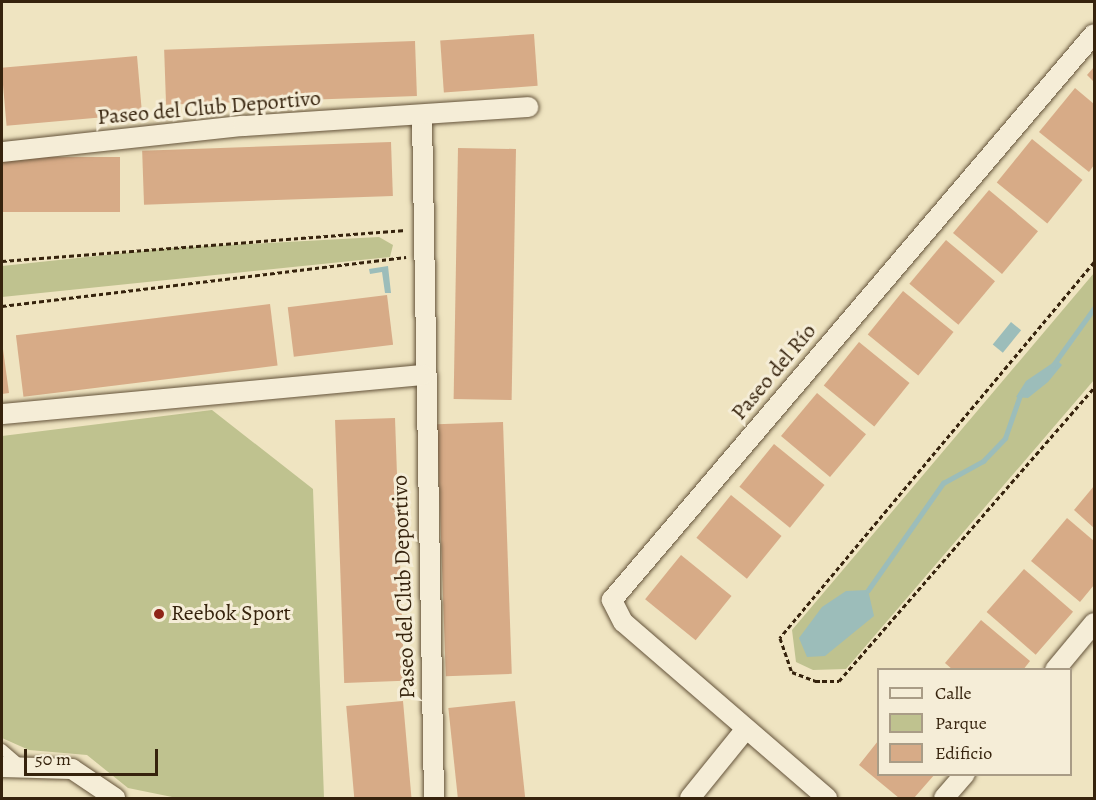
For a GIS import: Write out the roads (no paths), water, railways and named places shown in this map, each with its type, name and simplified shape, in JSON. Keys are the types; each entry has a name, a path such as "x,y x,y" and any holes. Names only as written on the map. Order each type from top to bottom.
{"street":[{"name":"Paseo del Río","path":"827,798 745,730 623,622 612,600 1095,34"},
{"name":"Paseo del Club Deportivo","path":"2,152 243,126 422,117 528,106"},
{"name":"Paseo del Club Deportivo","path":"422,117 423,375 434,798"},
{"path":"2,414 423,375"},
{"path":"1055,668 1095,623"},
{"path":"690,798 745,730"},
{"path":"10,765 72,769 115,798"},
{"path":"944,798 963,776"}],"lane":[{"path":"2,749 10,765"}],"water":[{"path":"388,266 391,293 385,293 382,272 370,274 369,269"},
{"path":"1011,322 1021,330 1003,353 993,345"},
{"path":"1057,360 1062,365 1048,382 1028,398 1016,397 1026,381"},
{"path":"868,590 874,616 825,656 807,657 799,638 822,607 846,591"}],"waterway":[{"path":"1053,365 1094,308"},
{"path":"868,590 943,483 983,461 1005,438 1020,395"}],"place":[{"name":"Reebok Sport","path":"159,614"}]}
